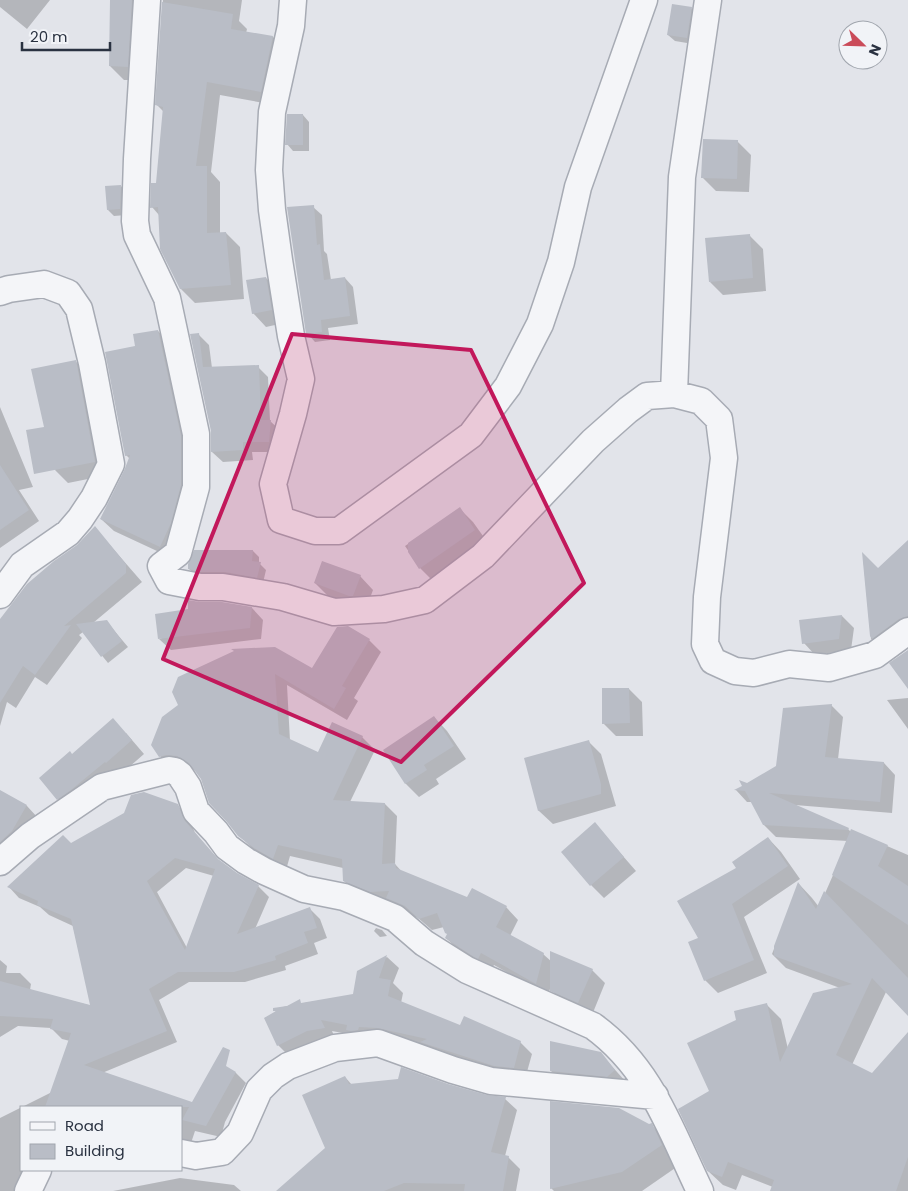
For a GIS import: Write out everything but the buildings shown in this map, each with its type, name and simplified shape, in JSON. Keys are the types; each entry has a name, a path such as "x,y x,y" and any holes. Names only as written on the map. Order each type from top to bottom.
{"street":[{"path":"147,0 135,221 137,235 167,298 196,434 196,487 178,553 161,566 168,581 200,587 223,587 283,597 334,612 384,609 425,600 482,556 593,441 628,410 647,396 674,394 702,401 718,419 724,458 707,596 705,644 713,660 734,671 754,673 789,664 829,668 875,655 908,631"},
{"path":"293,0 291,26 272,112 270,170 272,210 279,260 291,336 301,379 273,484 281,520 315,531 339,531 471,435 508,386 540,324 561,262 578,187 644,0"},
{"path":"674,394 682,177 708,0"},
{"path":"0,292 44,284 68,293 79,309 92,362 111,464 94,498 80,519 68,533 22,565 0,595"},
{"path":"0,862 30,836 102,787 168,770 176,771 188,787 196,811 227,847 246,861 304,889 344,897 395,918 424,943 467,970 593,1026 619,1047 639,1070 655,1096 700,1191"},
{"path":"182,1153 196,1156 222,1152 240,1133 259,1090 273,1076 288,1066 335,1048 378,1043 453,1070 491,1081 655,1096"},
{"path":"28,1191 38,1171"}],"highlighted area":[{"path":"292,334 471,350 584,583 401,762 163,659"}]}
